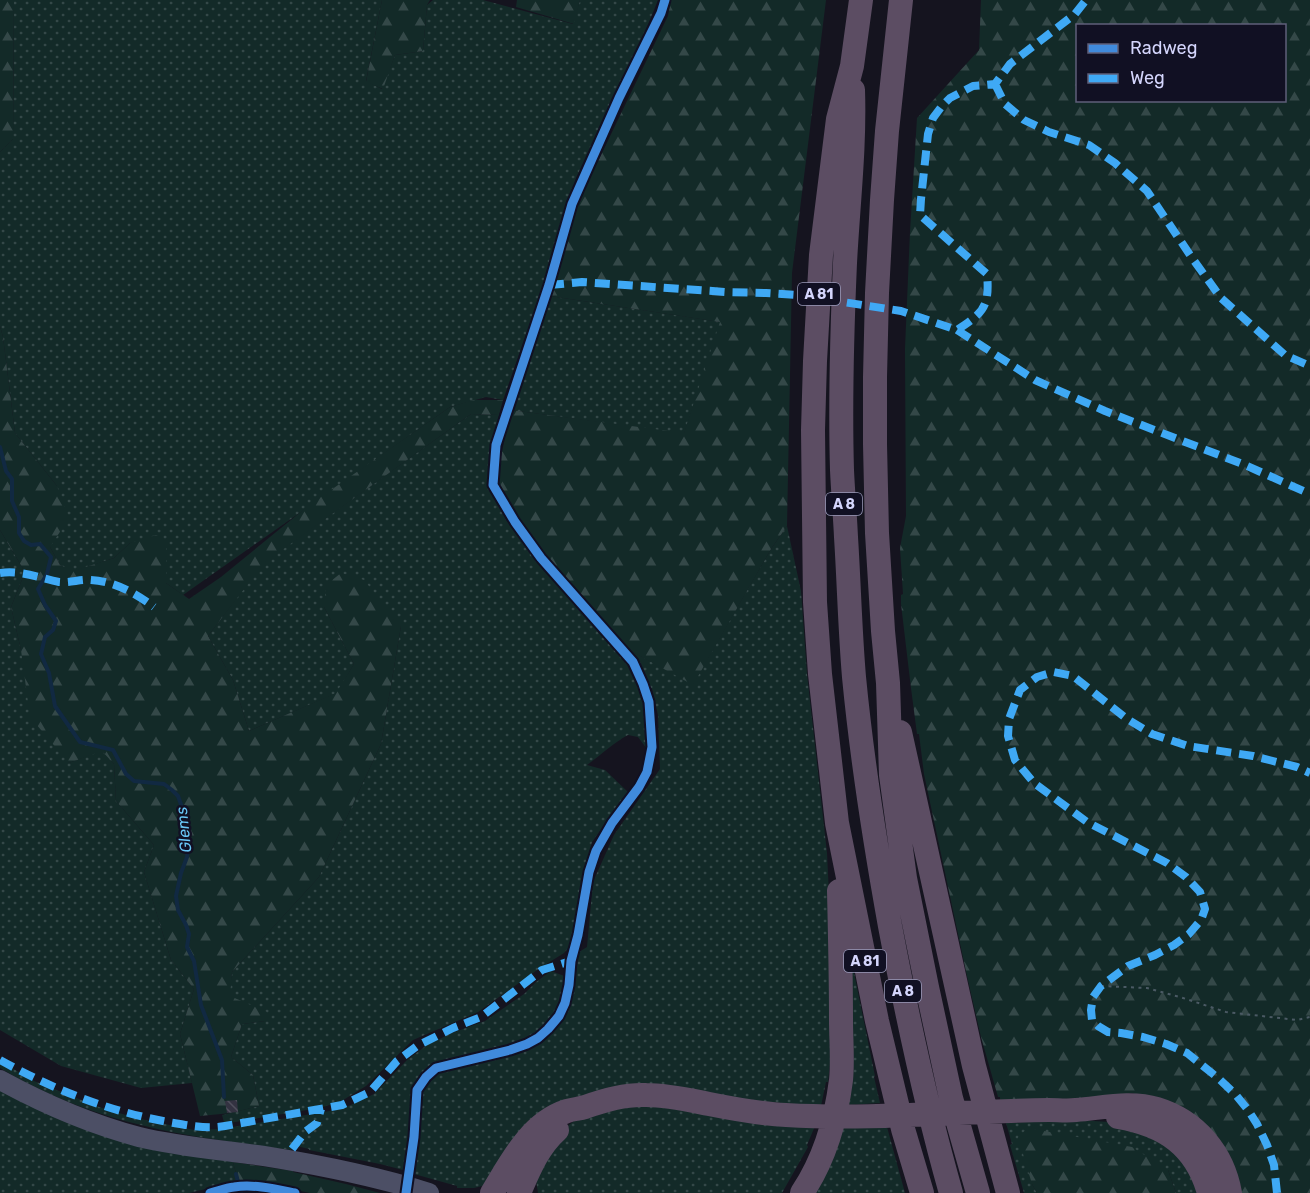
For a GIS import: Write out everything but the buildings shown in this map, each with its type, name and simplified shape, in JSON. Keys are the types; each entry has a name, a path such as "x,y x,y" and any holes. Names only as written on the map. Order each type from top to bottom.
{"highway":[{"name":"A 8","path":"861,0 852,66 855,123 845,264 842,395 842,470 850,620 858,711 878,859 908,1019 939,1098 959,1128 978,1193"},
{"name":"A 8","path":"901,0 887,130 877,293 875,377 877,533 888,683 891,775 939,1098 934,1129 951,1193"},
{"name":"A 81","path":"852,66 838,119 824,227 813,430 815,602 820,674 837,823 895,1100 922,1193"},
{"path":"888,683 969,1044 1008,1193"},
{"path":"802,1193 811,1180 825,1148 840,1081 842,995 837,823"},
{"path":"492,1193 520,1148 535,1131 552,1118 567,1111 612,1098 644,1095 784,1115 860,1116 1074,1110 1133,1105 1156,1109 1178,1118 1199,1133 1213,1149 1224,1168 1230,1193"},
{"path":"527,1186 537,1155 545,1143 554,1132 584,1107"},
{"path":"1074,1110 1143,1122 1173,1137 1196,1160 1206,1180 1209,1193"}],"main road":[{"path":"0,1080 63,1111 140,1137 306,1163 429,1193"}],"path":[{"path":"1101,986 1147,988 1226,1012 1297,1020 1310,1017"}],"green space":[{"path":"0,0 14,0 13,139 0,152"},
{"path":"14,0 382,0 366,81 382,89 395,55 423,51 427,5 433,0 483,0 573,24 580,0 658,0 640,44 576,178 544,283 503,400 486,397 450,407 183,595 166,583 166,540 130,543 114,558 72,572 60,565 50,547 57,486 15,433 0,326 0,152 13,139"},
{"path":"382,0 430,0 427,5 423,51 395,55 383,89 366,82"},
{"path":"517,0 580,0 574,24 516,7"},
{"path":"671,0 826,0 792,273 787,526 771,549 693,685 622,646 545,558 495,484 511,410 684,433 720,322 550,296 576,207 668,16"},
{"path":"981,0 1310,0 1310,1193 1237,1193 1138,1095 1132,1093 1105,1098 1000,1100 998,1097 967,976 924,774 901,604 903,594 900,548 906,516 905,349 917,118 979,50"},
{"path":"550,296 721,322 684,434 511,410"},
{"path":"0,326 15,433 57,486 69,518 50,547 60,565 73,571 114,558 130,543 156,535 166,540 166,583 189,599 221,577 308,506 450,407 473,400 503,400 499,415 471,414 264,563 208,636 233,680 249,731 336,693 354,664 324,607 326,585 341,573 364,580 401,626 381,744 319,877 232,972 230,996 267,1012 265,1021 242,1024 231,1057 253,1075 259,1106 231,1113 200,1116 180,1034 194,989 171,960 144,872 154,845 116,801 114,764 102,751 69,763 30,717 21,650 11,607 25,572 0,530"},
{"path":"471,414 499,415 490,447 488,481 506,520 632,669 648,719 647,749 638,737 628,735 587,765 605,770 628,792 592,842 582,879 573,938 564,953 478,1012 413,1040 366,1086 340,1102 319,1108 229,1123 225,1126 222,1115 259,1106 253,1075 231,1057 242,1024 265,1021 229,996 232,972 319,877 381,744 401,626 324,607 354,664 337,693 249,731 233,680 208,636 263,563"},
{"path":"787,526 801,591 807,674 827,853 830,915 830,1063 828,1082 826,1082 821,1106 608,1090 482,1186 457,1188 457,1186 414,1174 417,1141 410,1138 407,1171 293,1145 291,1150 199,1137 107,1116 34,1087 0,1068 0,1061 34,1081 99,1107 136,1118 194,1130 220,1129 342,1109 374,1094 407,1060 427,1045 485,1021 524,994 551,971 575,980 579,952 587,947 593,882 614,835 660,769 658,715 652,689 622,646 693,684 771,549"},
{"path":"0,530 25,572 11,607 21,650 69,763 102,750 114,764 116,801 154,845 144,872 171,960 194,989 180,1034 192,1083 141,1088 61,1066 0,1030"},
{"path":"853,968 880,1103 847,1105 850,969"},
{"path":"0,1089 233,1162 238,1181 189,1193 0,1193"},
{"path":"633,1103 815,1126 808,1147 782,1193 538,1193 536,1180 565,1128 574,1121"},
{"path":"1078,1120 1125,1123 1170,1142 1204,1193 1176,1193 1168,1170 1032,1184 1037,1193 1024,1193 1006,1123"},
{"path":"842,1126 887,1127 905,1193 812,1193"},
{"path":"1028,1128 1132,1147 1168,1170 1176,1193 1037,1193 1032,1184 1018,1137"},
{"path":"233,1162 293,1171 380,1193 310,1193 268,1184 238,1181"}],"waterway":[{"name":"Glems","path":"0,447 6,471 12,479 12,501 19,517 19,533 24,541 31,545 40,544 51,557 47,574 38,589 56,621 53,630 45,637 41,654 49,673 55,706 80,742 113,750 126,774 134,781 164,784 178,796 184,813 188,841 187,857 176,896 178,910 189,934 187,947 194,961 201,1005 222,1060 224,1097"},
{"name":"Glems","path":"236,1174 241,1193"}],"marked path":[{"path":"549,285 582,282 798,295 901,311 957,330 979,314 983,308 987,294 987,274 920,215 928,134 933,118 950,98 973,86 995,84 1010,64 1075,14 1086,0"},
{"path":"995,84 1005,104 1024,120 1049,132 1089,145 1115,163 1147,191 1221,298 1285,355 1310,366"},
{"path":"957,330 1035,380 1105,411 1245,465 1310,494"},
{"path":"0,573 23,573 59,582 100,581 125,589 154,607"},
{"path":"1277,1193 1274,1165 1257,1124 1236,1095 1218,1078 1187,1053 1143,1037 1108,1032 1092,1020 1093,997 1101,986 1128,966 1174,945 1189,934 1201,920 1205,909 1200,892 1186,877 1167,863 1087,822 1034,783 1015,760 1008,736 1009,719 1020,690 1037,677 1054,672 1073,676 1127,719 1152,734 1188,746 1253,756 1297,767 1310,773"},
{"path":"0,1060 41,1081 106,1107 151,1119 194,1126 225,1126 342,1105 370,1092 397,1061 417,1046 481,1017 542,970 571,961"},
{"path":"292,1149 305,1132 317,1123 321,1109"}],"cycle path":[{"path":"406,1193 414,1137 417,1090 426,1077 436,1068 527,1044 538,1038 559,1016 565,1003 589,872 596,851 647,772 652,747 649,702 633,662 541,558 515,522 493,485 496,445 549,285 572,204 665,0"},
{"path":"210,1193 231,1187 249,1186 295,1193"}]}
